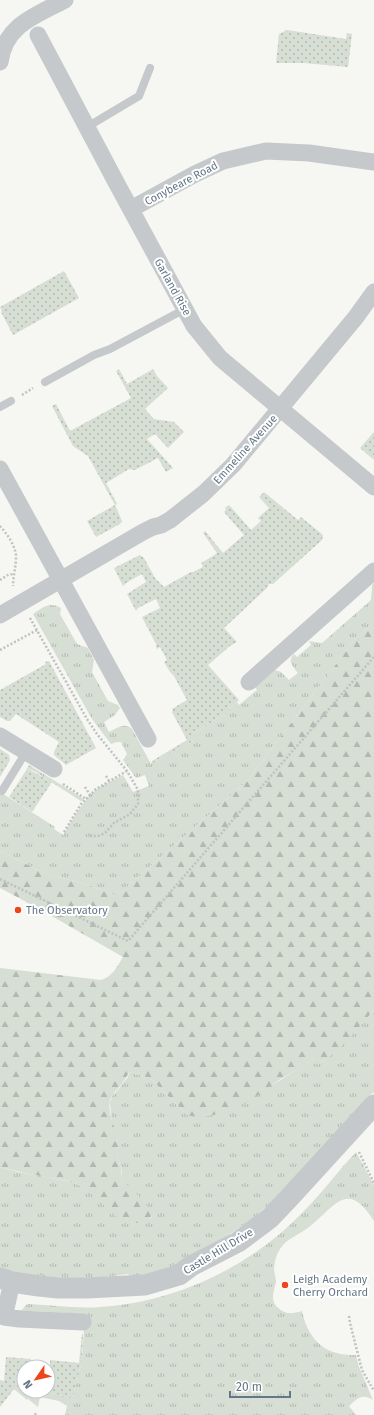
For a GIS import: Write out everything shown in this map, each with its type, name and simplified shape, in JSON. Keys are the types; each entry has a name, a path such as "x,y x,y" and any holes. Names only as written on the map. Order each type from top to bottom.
{"street":[{"path":"1,50 12,32 20,25 65,0"},
{"name":"Garland Rise","path":"38,34 194,326 220,358 374,487"},
{"name":"Conybeare Road","path":"131,209 206,168 230,158 260,152 309,153 374,162"},
{"name":"Emmeline Avenue","path":"0,615 153,527 170,520 201,496 242,456 356,317 374,292"},
{"path":"0,470 148,739"},
{"path":"249,682 374,571"},
{"path":"0,736 26,752 55,775"},
{"name":"Castle Hill Drive","path":"83,1322 19,1319 2,1316 6,1280 58,1288 87,1288 145,1285 179,1275 191,1266 238,1242 270,1218 374,1105"}],"lane":[{"path":"87,127 138,96 150,68"},
{"path":"45,382 94,355 110,349 185,309"},
{"path":"0,407 11,401"},
{"path":"2,791 26,752"}],"path":[{"path":"11,401 45,382"},
{"path":"0,526 6,533 15,551 16,561 13,574 14,587 87,719 97,734 127,771 138,790 138,804 130,814 114,823 105,833 98,836 90,836"},
{"path":"0,580 13,574"},
{"path":"0,650 37,630"},
{"path":"0,879 128,941 374,657"},
{"path":"64,832 78,808 96,789 127,771"},
{"path":"55,775 86,799"},
{"path":"106,776 109,781"},
{"path":"85,787 90,795"},
{"path":"357,1150 374,1182"},
{"path":"349,1316 361,1367 374,1391"}],"green space":[{"path":"287,30 346,39 347,33 352,34 348,67 304,63 276,63 279,34"},
{"path":"64,271 79,298 13,335 0,307"},
{"path":"119,369 127,384 153,369 168,388 145,409 154,419 174,422 184,432 168,448 155,434 147,439 173,468 166,472 158,458 135,470 129,469 106,483 117,504 115,505 88,456 73,446 52,406 56,404 70,431 131,398 116,371"},
{"path":"374,432 374,460 360,448"},
{"path":"264,492 298,520 301,517 323,535 322,540 273,584 269,584 267,588 224,628 237,642 230,646 208,665 239,700 229,709 230,711 192,734 193,736 191,738 193,741 151,764 152,761 187,740 172,712 172,709 187,700 174,676 164,662 167,660 160,647 157,649 156,644 142,617 160,608 156,599 138,608 136,611 127,594 146,582 142,574 123,586 114,568 140,555 144,558 155,578 164,587 203,567 201,563 217,553 203,533 205,531 223,553 244,535 224,512 226,510 225,508 229,505 251,530 261,521 258,518 269,508 259,497"},
{"path":"115,505 122,521 120,524 96,537 87,521"},
{"path":"374,583 374,623 356,638 247,781 119,894 115,895 79,882 42,872 0,851 0,792 55,827 54,829 63,835 86,800 102,786 123,775 133,792 149,786 145,775 136,778 123,760 127,754 121,742 111,744 92,719 33,614 43,607 50,605 61,608 60,614 77,644 88,648 94,660 92,672 108,701 118,705 120,708 115,715 104,722 109,732 118,727 124,726 132,729 151,764 193,741 191,738 192,734 230,711 229,709 237,702 239,705 257,690 255,687 275,670 281,672 289,680 298,673 291,662 294,654 297,657 311,645 309,641 322,643 371,600 372,585"},
{"path":"374,623 374,1010 332,1055 317,1064 313,1059 279,1080 254,1098 236,1107 215,1114 196,1117 187,1115 150,1078 129,1072 125,1080 111,1097 109,1106 117,1138 122,1180 143,1200 152,1214 148,1220 134,1223 121,1220 86,1189 72,1182 0,1167 0,968 101,980 105,979 111,974 123,957 0,888 0,851 42,872 79,882 115,895 119,894 247,781 356,638"},
{"path":"49,661 96,748 66,765 54,755 59,742 16,714 10,721 0,717 0,690"},
{"path":"0,749 9,755 10,760 0,777"},
{"path":"29,765 84,800 81,801 34,771 28,769 26,770"},
{"path":"28,769 52,782 32,812 9,797"},
{"path":"374,1010 374,1092 274,1200 252,1219 174,1272 145,1281 127,1274 99,1278 69,1279 17,1273 0,1269 0,1167 18,1172 72,1182 89,1191 124,1221 150,1219 152,1216 122,1180 122,1172 118,1158 118,1142 112,1123 110,1103 112,1096 128,1077 129,1072 150,1078 187,1115 254,1097 313,1059 322,1062 338,1049"},
{"name":"Leigh Academy Cherry Orchard","path":"356,1152 374,1185 374,1221 365,1208 356,1201 348,1199 341,1200 309,1227 286,1242 276,1256 274,1264 276,1282 273,1301 277,1307 286,1313 302,1311 309,1331 323,1347 339,1354 356,1355 359,1367 373,1400 366,1397 360,1397 352,1403 349,1406 356,1415 65,1415 67,1406 59,1401 50,1399 56,1399 56,1394 71,1398 73,1397 82,1360 85,1314 34,1311 16,1312 17,1310 22,1310 28,1304 82,1308 129,1304 157,1298 185,1289 212,1278 261,1248 283,1231 311,1204"},
{"path":"83,1334 82,1360 73,1397 71,1398 56,1394 56,1361 79,1363"},
{"path":"6,1357 31,1359 16,1359 16,1391 14,1389 0,1407 0,1380 4,1381"},
{"name":"Leigh Academy Cherry Orchard","path":"28,1399 40,1399 38,1407"}],"place":[{"name":"The Observatory","path":"18,910"},
{"name":"Leigh Academy Cherry Orchard","path":"285,1285"}]}
